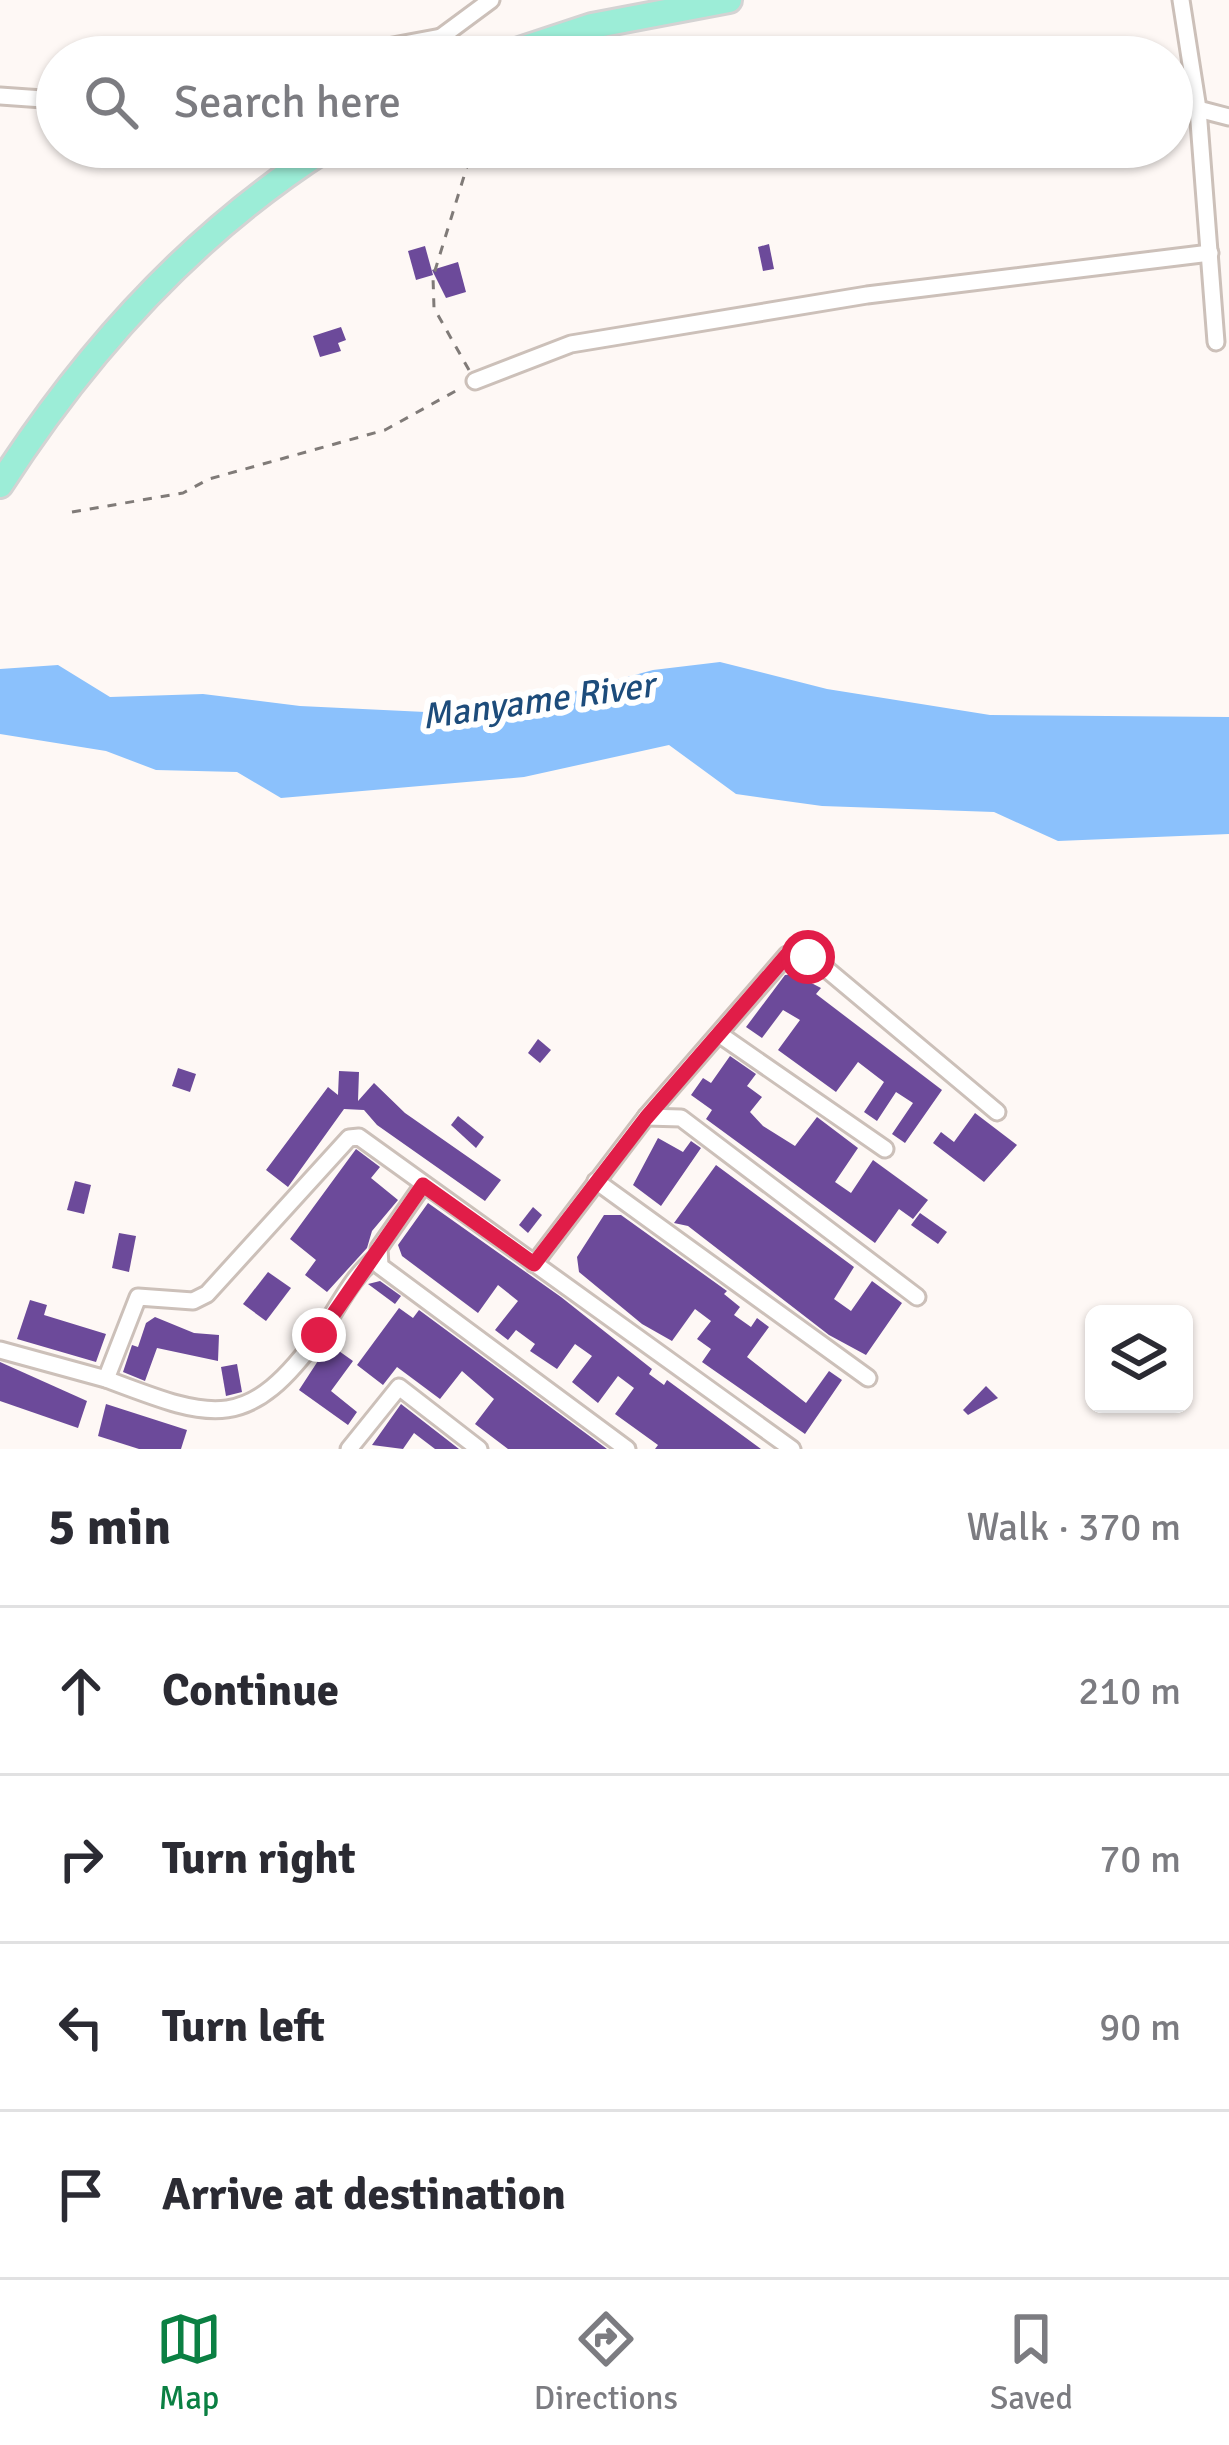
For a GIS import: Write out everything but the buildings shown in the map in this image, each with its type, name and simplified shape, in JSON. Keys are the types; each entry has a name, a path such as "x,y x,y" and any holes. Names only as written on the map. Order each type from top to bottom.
{"main road":[{"path":"562,36 729,0"},
{"path":"0,485 77,376 145,297 260,192 296,168"}],"street":[{"path":"442,36 491,0"},
{"path":"1181,0 1187,36"},
{"path":"1193,78 1216,342"},
{"path":"0,96 36,99"},
{"path":"1198,110 1229,117"},
{"path":"475,381 571,344 890,292 1210,253"},
{"path":"534,1264 646,1118 787,955 797,953 818,962 997,1112"},
{"path":"719,1034 885,1149"},
{"path":"646,1118 681,1118 916,1297"},
{"path":"106,1379 138,1297 194,1301 207,1294 349,1138 368,1141 793,1449"},
{"path":"596,1181 868,1378"},
{"path":"0,1350 106,1379 198,1413 233,1411 267,1394 376,1257 423,1185"},
{"path":"376,1257 388,1276 627,1449"},
{"path":"349,1449 399,1387 475,1448"}],"path":[{"path":"72,512 183,494 209,479 386,430 475,381 434,308 433,277 467,168"}],"water":[{"path":"720,662 827,689 990,715 1229,717 1229,834 1058,841 994,812 822,806 736,794 669,745 524,777 281,798 237,772 156,770 106,751 0,734 0,669 58,665 110,697 203,694 300,706 488,715 653,670"}],"route":[{"path":"319,1335 423,1185 534,1264 646,1118 787,955 808,957"}],"water label":[{"name":"Manyame River","path":"538,701"}]}
